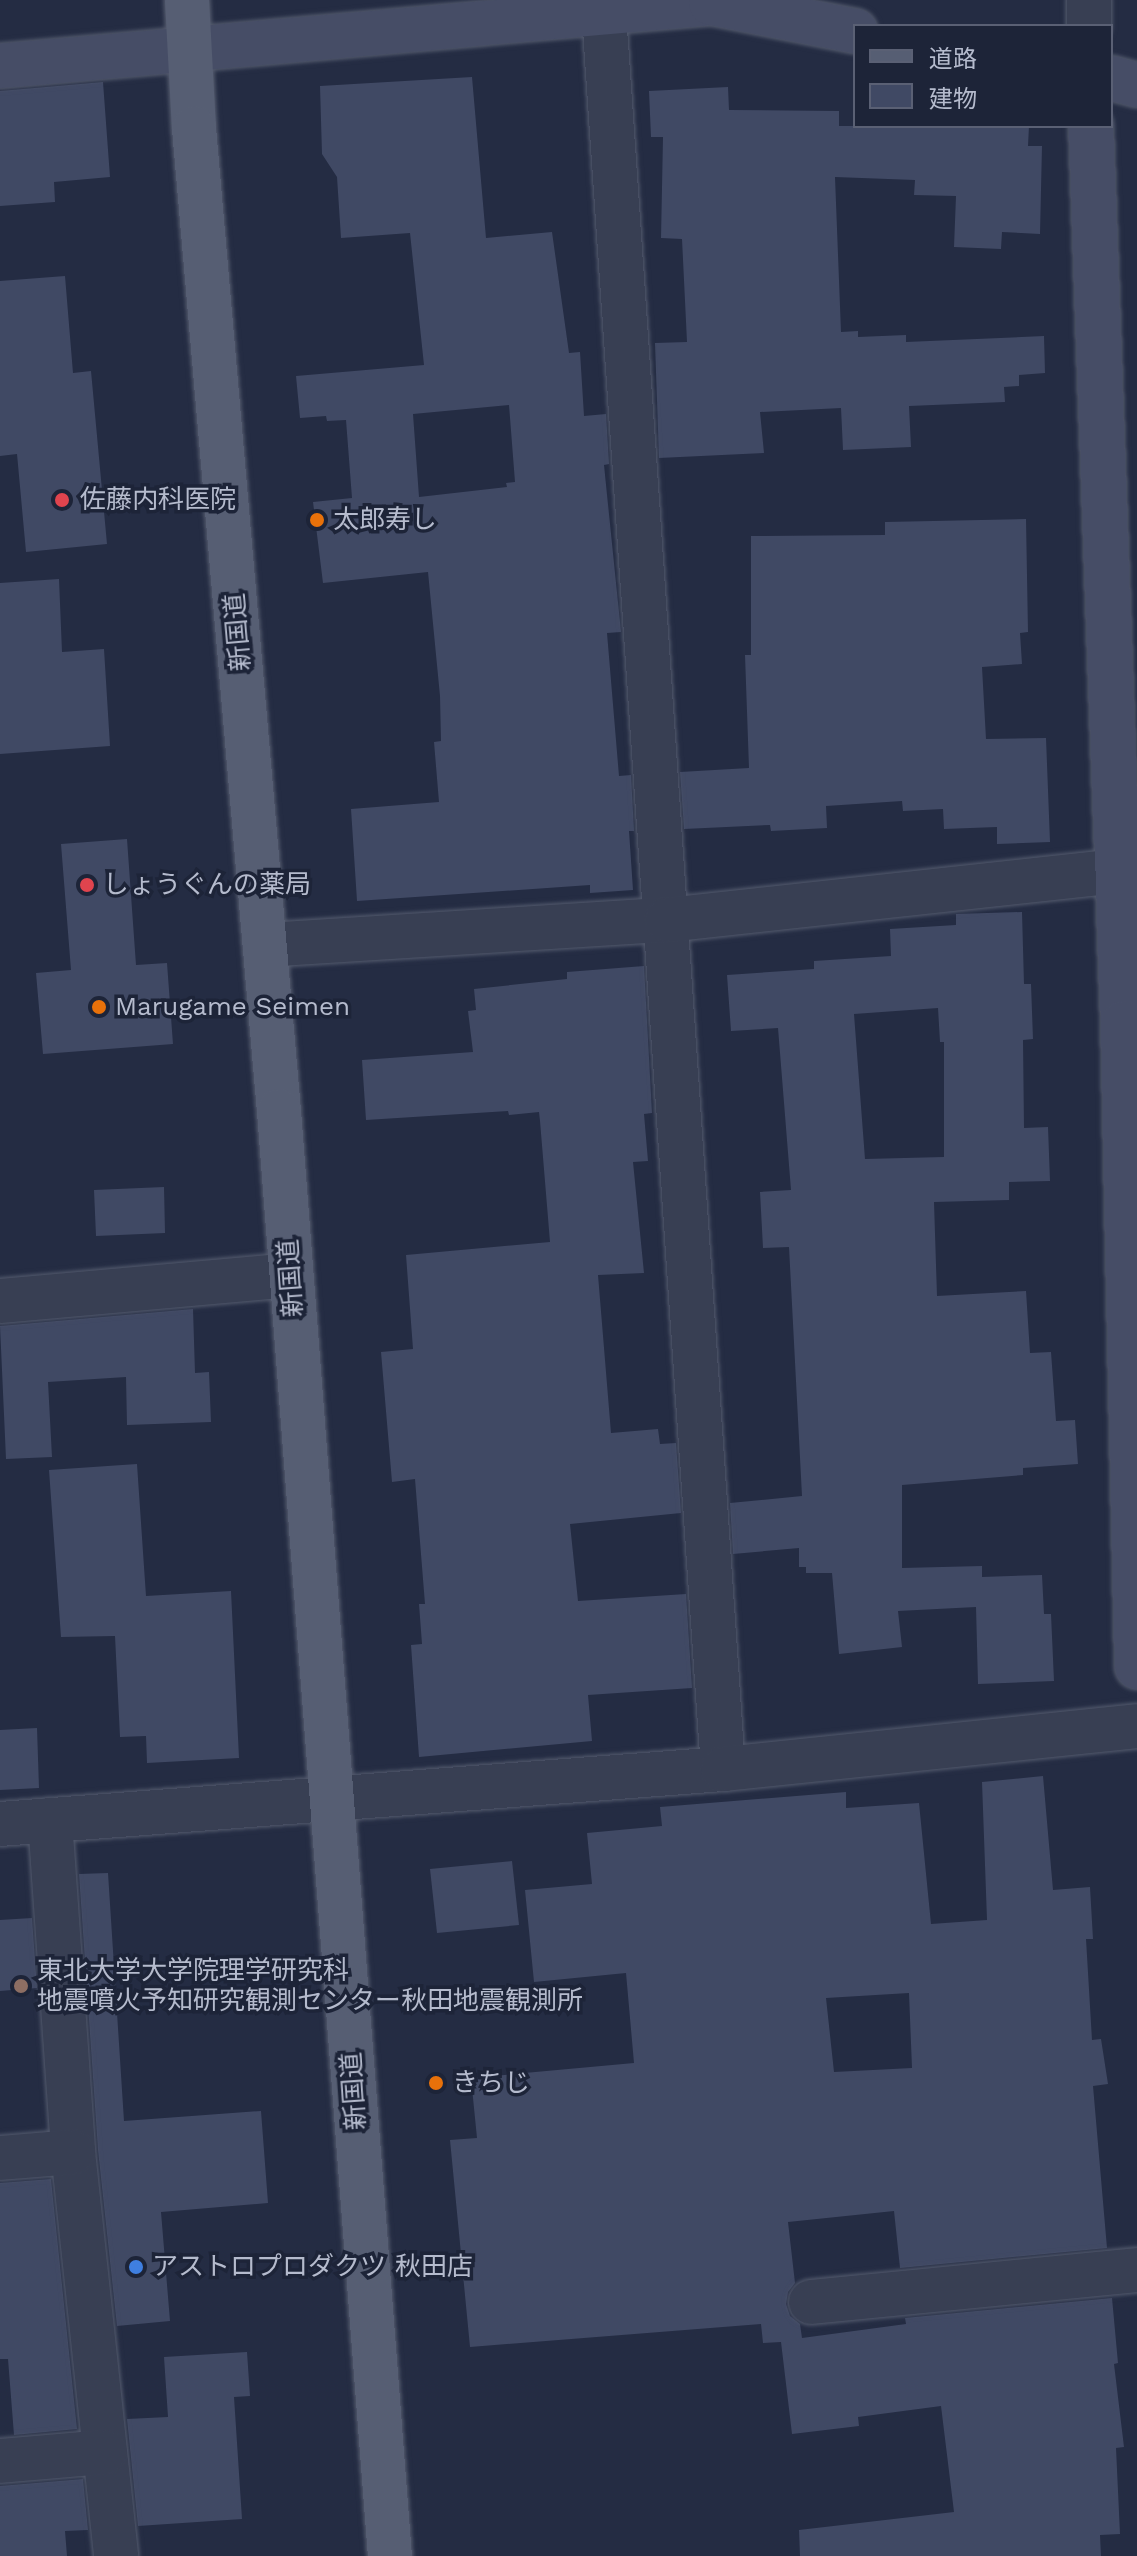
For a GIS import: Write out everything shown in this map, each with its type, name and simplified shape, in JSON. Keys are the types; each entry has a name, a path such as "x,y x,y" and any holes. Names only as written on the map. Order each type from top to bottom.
{"main road":[{"name":"新国道","path":"187,0 194,128 265,945 390,2556"}],"street":[{"path":"1089,0 1089,24"},
{"path":"0,66 711,2 853,31"},
{"path":"604,14 723,1769"},
{"path":"1113,79 1137,85"},
{"path":"1091,128 1115,871 1130,1022 1137,1667"},
{"path":"265,945 667,920 1115,871"},
{"path":"0,1301 291,1275"},
{"path":"0,1824 723,1769 1137,1726"},
{"path":"50,1820 73,2152 116,2556"},
{"path":"0,2158 73,2152"},
{"path":"811,2302 1137,2270"},
{"path":"0,2461 105,2452"}],"building":[{"path":"472,77 486,238 552,232 569,353 580,352 584,416 606,414 609,464 604,465 621,632 607,633 619,776 631,775 634,831 629,831 633,890 590,893 590,885 357,901 351,809 439,802 434,742 441,741 440,696 428,572 323,583 313,502 352,498 346,420 327,421 326,416 300,418 296,376 424,365 410,233 341,238 337,177 322,154 320,86","holes":["509,405 515,482 506,483 507,487 419,497 413,414"]},
{"path":"103,82 110,177 54,182 55,202 0,206 0,91"},
{"path":"728,87 729,110 839,111 839,126 853,128 1029,128 1028,146 1042,146 1040,234 1002,232 1001,249 954,247 956,196 914,195 915,180 835,177 841,332 858,331 858,337 906,335 906,342 1044,336 1045,373 1019,375 1019,386 1004,387 1005,402 909,406 911,447 843,450 841,408 760,412 764,453 659,458 655,343 687,342 682,239 661,238 663,137 651,137 649,91"},
{"name":"佐藤内科医院","path":"65,276 73,373 91,371 107,544 26,552 17,454 0,456 0,281"},
{"path":"1026,519 1028,632 1020,633 1022,664 982,667 986,739 1046,738 1050,842 997,844 997,827 944,829 943,809 903,811 902,801 826,806 827,828 771,831 770,825 684,829 680,772 749,768 745,655 751,655 751,536 885,535 885,522"},
{"path":"59,579 62,652 104,649 110,746 0,754 0,583"},
{"path":"127,839 136,965 167,963 173,1044 43,1054 36,973 71,970 61,844"},
{"path":"1022,912 1024,984 1031,984 1033,1039 1023,1040 1024,1128 1048,1127 1050,1181 1009,1182 1009,1200 934,1202 937,1296 1026,1291 1030,1353 1051,1352 1056,1421 1075,1420 1078,1464 1023,1468 1023,1475 902,1485 902,1568 982,1566 982,1577 1042,1575 1044,1614 1051,1614 1054,1681 978,1684 976,1607 898,1611 902,1647 839,1654 832,1573 806,1573 806,1567 799,1567 799,1548 733,1554 730,1503 802,1496 789,1247 763,1248 760,1192 791,1190 778,1028 731,1031 727,975 814,969 814,961 891,956 890,929 956,925 956,914","holes":["938,1008 940,1042 944,1042 944,1157 865,1159 854,1014"]},
{"path":"644,966 652,1113 644,1114 648,1161 633,1162 644,1273 598,1275 611,1433 658,1429 660,1444 676,1443 681,1513 570,1524 578,1601 686,1594 692,1688 588,1695 592,1741 419,1757 411,1645 422,1644 419,1604 425,1604 415,1479 392,1482 381,1352 413,1349 406,1255 550,1242 539,1112 509,1115 508,1111 366,1120 362,1060 473,1052 468,1011 476,1010 474,989 567,979 567,972"},
{"path":"164,1187 165,1233 96,1236 94,1190"},
{"path":"193,1309 195,1373 209,1372 211,1422 127,1425 126,1377 48,1382 52,1457 6,1459 0,1326"},
{"path":"137,1464 146,1596 231,1591 239,1758 147,1763 146,1736 120,1737 115,1636 61,1637 49,1470"},
{"path":"37,1728 39,1788 0,1790 0,1730"},
{"path":"1043,1776 1053,1890 1090,1887 1093,1939 1086,1939 1092,2040 1101,2039 1108,2084 1093,2086 1107,2248 900,2268 894,2211 788,2222 795,2283 788,2292 786,2304 790,2316 800,2324 802,2338 906,2324 905,2318 1112,2298 1118,2363 1114,2364 1124,2447 1116,2448 1120,2534 1100,2535 1101,2556 800,2556 799,2530 954,2512 941,2406 858,2417 859,2426 792,2434 781,2342 763,2343 761,2324 470,2347 450,2140 477,2138 471,2078 634,2063 626,1973 534,1982 525,1890 592,1884 587,1833 662,1826 660,1807 846,1792 846,1808 919,1803 931,1924 987,1920 982,1782","holes":["909,1993 912,2068 834,2072 826,1998"]},
{"path":"512,1861 519,1925 437,1933 430,1869"},
{"name":"アストロプロダクツ 秋田店","path":"108,1873 124,2121 261,2111 268,2203 161,2212 170,2321 117,2326 98,2150 79,1874"},
{"path":"32,1918 37,1988 0,1991 0,1920"},
{"path":"51,2179 77,2429 14,2435 8,2359 0,2359 0,2183"},
{"path":"247,2352 250,2396 234,2397 242,2519 138,2526 127,2419 168,2417 164,2357"},
{"path":"83,2479 88,2530 65,2531 67,2556 0,2556 0,2486"}],"place":[{"name":"佐藤内科医院","path":"62,500"},
{"name":"太郎寿し","path":"317,520"},
{"name":"しょうぐんの薬局","path":"87,885"},
{"name":"Marugame Seimen","path":"99,1007"},
{"name":"東北大学大学院理学研究科 地震噴火予知研究観測センター秋田地震観測所","path":"21,1986"},
{"name":"きちじ","path":"436,2083"},
{"name":"アストロプロダクツ 秋田店","path":"136,2267"}]}
